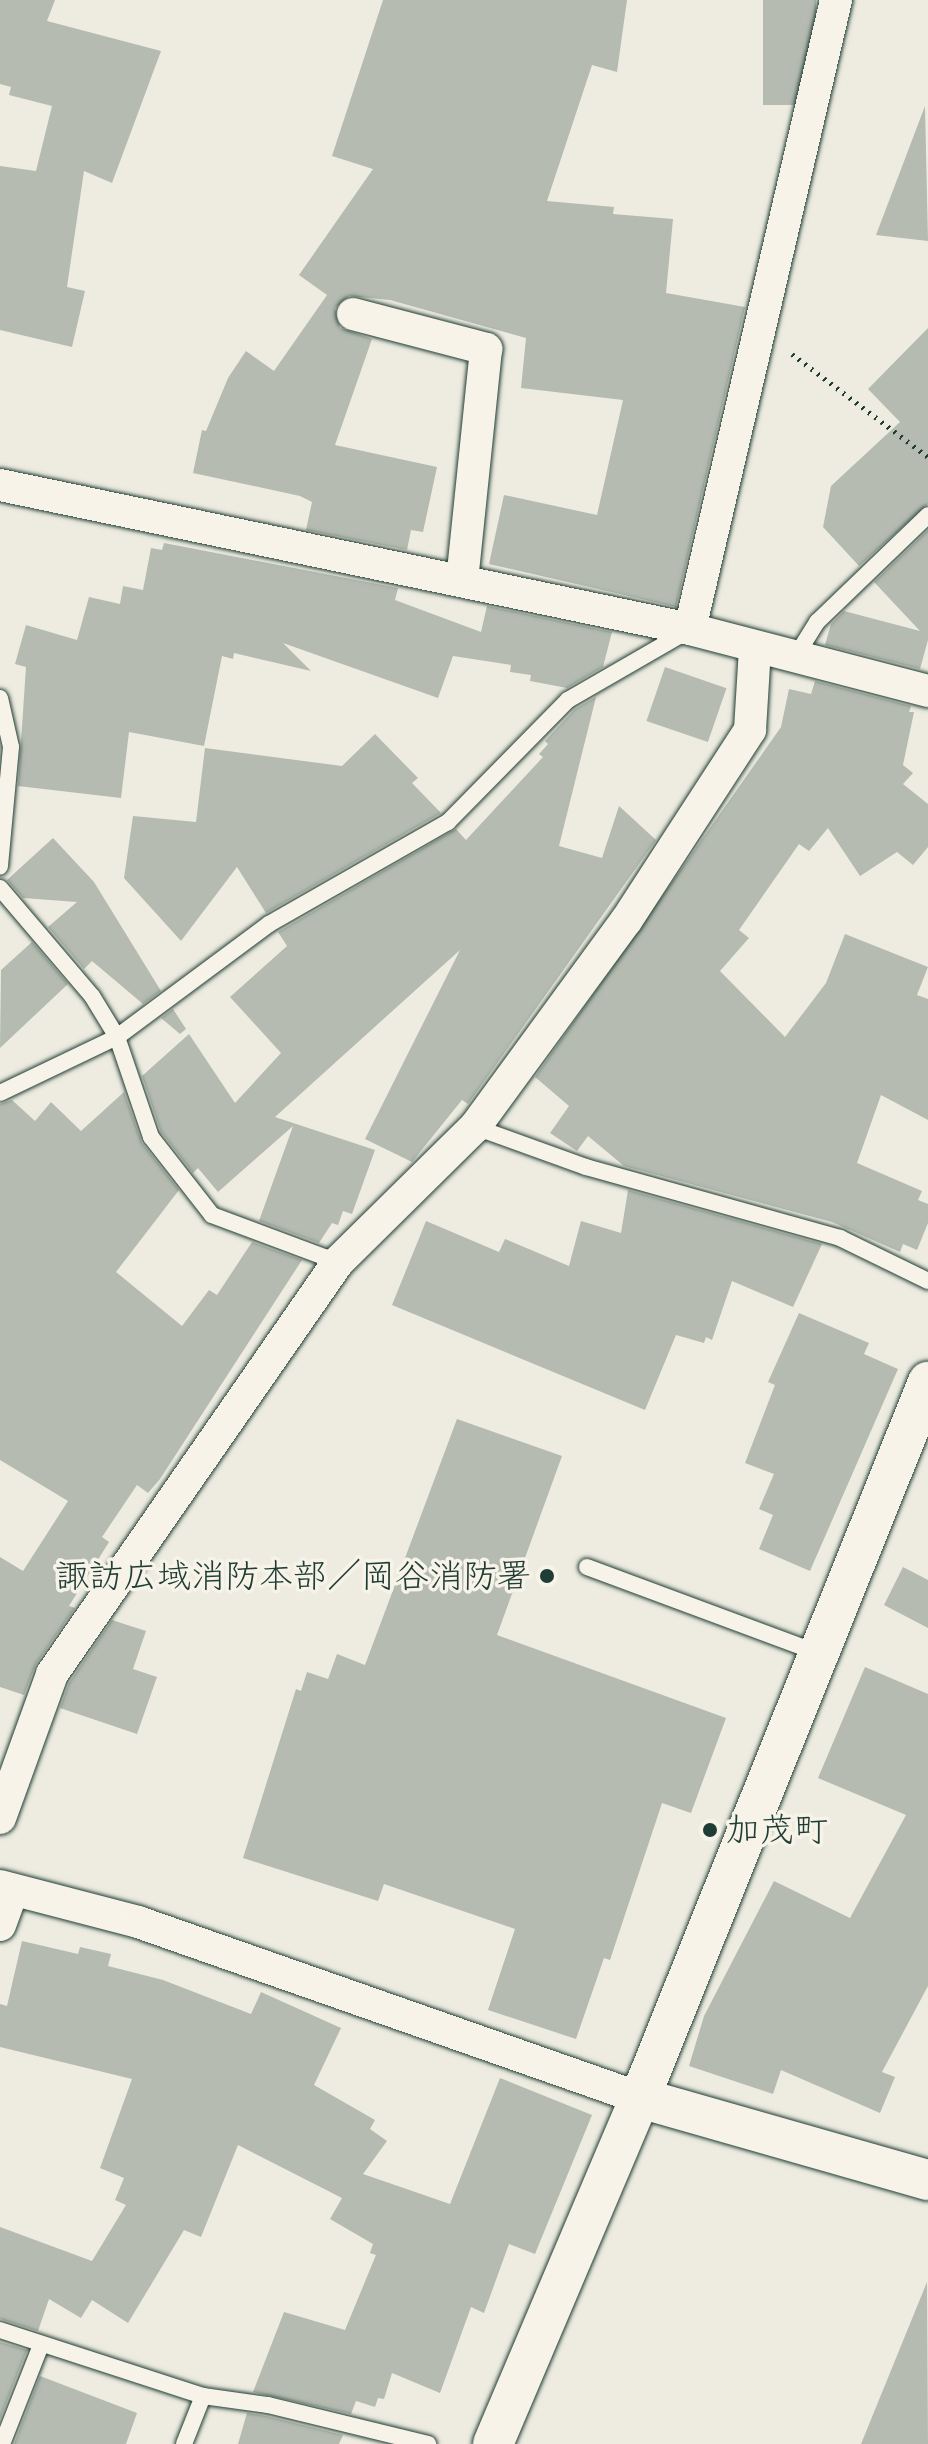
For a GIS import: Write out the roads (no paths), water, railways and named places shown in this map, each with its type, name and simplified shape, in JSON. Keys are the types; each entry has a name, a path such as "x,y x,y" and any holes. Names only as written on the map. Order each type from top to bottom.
{"street":[{"path":"690,629 836,0"},
{"path":"353,314 486,349 462,581"},
{"path":"0,485 690,629 793,660 928,691"},
{"path":"0,1818 52,1674 338,1262 475,1127 626,921 750,730 755,648"},
{"path":"493,2444 640,2098 818,1653 926,1394"},
{"path":"0,1925 7,1888 138,1922 640,2098 928,2180"}],"lane":[{"path":"793,660 817,622 928,515"},
{"path":"0,1093 117,1037 269,924 448,822 568,700 690,629"},
{"path":"0,698 11,747 0,866"},
{"path":"0,888 92,996 117,1037 151,1137 212,1215 338,1262"},
{"path":"475,1127 586,1167 840,1238 928,1281"},
{"path":"587,1567 818,1653"},
{"path":"0,2330 203,2396 268,2405 428,2444"},
{"path":"2,2444 41,2345"},
{"path":"184,2444 203,2396"}],"place":[{"name":"諏訪広域消防本部／岡谷消防署","path":"547,1576"},
{"name":"加茂町","path":"710,1830"}]}
